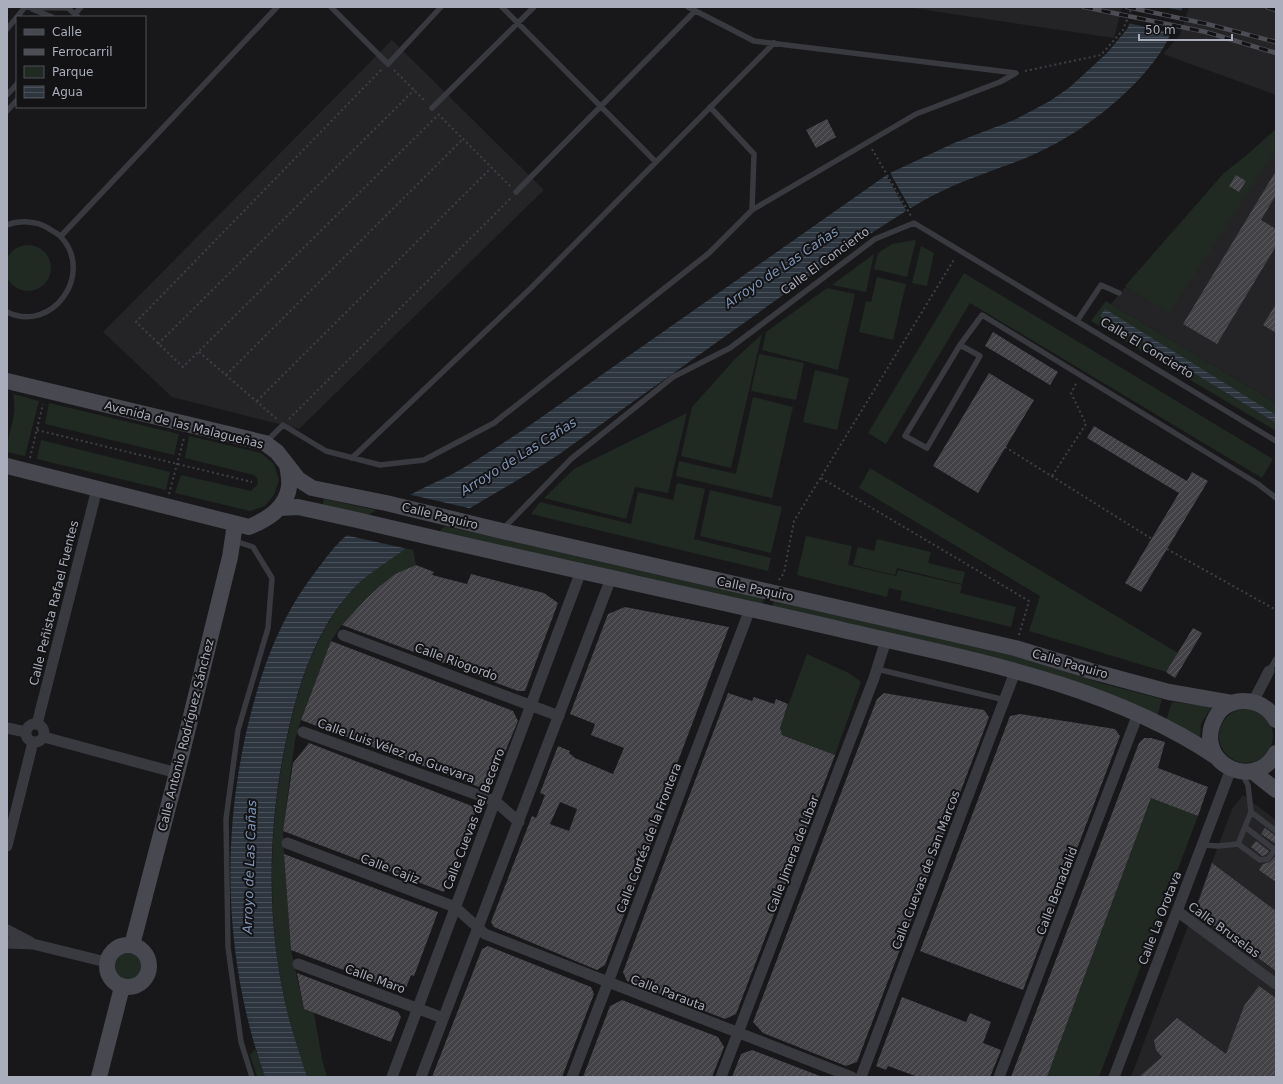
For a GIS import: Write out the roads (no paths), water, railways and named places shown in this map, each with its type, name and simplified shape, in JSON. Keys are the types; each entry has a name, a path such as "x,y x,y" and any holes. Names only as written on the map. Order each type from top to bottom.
{"main road":[{"name":"Avenida de las Malagueñas","path":"7,381 265,444 287,463"},
{"name":"Calle Paquiro","path":"287,463 298,479 312,488 386,503 502,531 1015,648 1091,671 1169,692 1232,703 1238,701 1253,702"},
{"path":"7,466 249,527 264,521 280,508 289,487 287,463"},
{"name":"Calle Paquiro","path":"280,508 298,507 357,520 886,640 1015,672 1128,708 1197,744 1241,771"},
{"name":"Calle Antonio Rodríguez Sánchez","path":"132,945 177,773 235,524"},
{"path":"1253,702 1262,705 1271,712 1276,720"},
{"path":"1215,756 1210,741 1211,725 1219,712 1232,703"},
{"path":"1241,771 1264,767 1276,753"},
{"path":"1241,771 1276,790"},
{"path":"132,945 141,949 146,955 149,962 149,971 141,983 130,988 122,987 110,979 106,970 106,962 113,950 119,946 132,945"},
{"path":"99,1077 122,987"}],"street":[{"name":"Calle Peñista Rafael Fuentes","path":"37,724 97,489"},
{"name":"Calle Cuevas del Becerro","path":"392,1077 581,571"},
{"path":"421,1077 611,578"},
{"name":"Calle Cortés de la Frontera","path":"572,1077 750,609"},
{"name":"Calle Riogordo","path":"343,635 531,704 559,716"},
{"name":"Calle Jimera de Líbar","path":"721,1077 877,669 886,640"},
{"path":"1253,702 1269,671"},
{"name":"Calle Cuevas de San Marcos","path":"861,1077 1015,672"},
{"name":"Calle Benadalid","path":"999,1077 1138,714"},
{"path":"37,724 44,730 44,737 39,742 33,742 28,739 26,732 30,726 37,724"},
{"path":"7,728 26,732"},
{"name":"Calle Luis Vélez de Guevara","path":"303,732 495,801 519,822"},
{"path":"44,737 177,773"},
{"path":"7,846 33,742"},
{"name":"Calle La Orotava","path":"1114,1077 1202,845 1241,771"},
{"name":"Calle Cajiz","path":"287,843 455,907 478,928"},
{"name":"Calle Bruselas","path":"1177,911 1276,984"},
{"name":"Calle Parauta","path":"478,928 485,934 738,1034 852,1077"},
{"path":"7,930 33,944"},
{"path":"7,942 33,944 106,962"},
{"name":"Calle Maro","path":"298,964 443,1018"}],"lane":[{"path":"25,7 68,8 77,16 81,7"},
{"path":"25,7 49,16"},
{"path":"18,16 25,7"},
{"path":"61,236 277,7"},
{"path":"331,7 388,64 441,7"},
{"path":"502,7 656,162"},
{"path":"432,108 534,7"},
{"path":"265,444 283,425 326,451 380,465 424,460 494,423 709,253 752,210 916,114 1000,82 1016,73 754,41 688,7"},
{"path":"516,192 695,11"},
{"path":"7,29 16,18"},
{"path":"352,458 531,288 774,43"},
{"path":"7,95 16,85"},
{"path":"7,111 16,101"},
{"path":"710,107 754,154 752,210"},
{"path":"7,225 26,221 43,224 61,236 70,250 73,262 73,279 66,294 56,306 41,314 25,316 7,312"},
{"name":"Calle El Concierto","path":"502,531 571,459 672,377 730,348 875,239 914,222 1276,441"},
{"path":"1077,320 1101,285 1120,293"},
{"path":"960,345 980,356 927,448 906,436 960,345 982,316 1258,484 1276,498"},
{"path":"232,540 253,547 272,578 268,628 238,730 226,819 228,947 241,1042 252,1077"},
{"path":"1269,671 1276,659"},
{"path":"877,669 1005,700"},
{"path":"1238,844 1251,812 1248,784 1241,771"},
{"path":"1251,812 1276,831"},
{"path":"1202,845 1218,846 1238,844 1260,860 1268,859 1275,849 1245,827"}],"water":[{"name":"Arroyo de Las Cañas","path":"1137,7 1183,7 1163,48 1148,69 1118,100 1101,114 1083,127 1046,149 961,182 910,208 862,239 558,455 411,545 365,577 345,598 324,630 315,647 301,682 283,756 273,831 272,907 275,944 289,1019 307,1077 265,1077 251,1033 241,987 234,941 231,894 231,847 235,801 242,754 252,709 263,672 277,637 294,603 330,552 355,529 424,487 449,476 468,465 526,428 888,174 954,143 1014,120 1050,101 1070,87 1107,53 1127,29"},
{"path":"1105,309 1276,415 1276,423 1100,316"}],"railway":[{"path":"1084,7 1206,32 1276,53"},
{"path":"1127,7 1207,24 1276,42"},
{"path":"1267,7 1276,10"}]}
